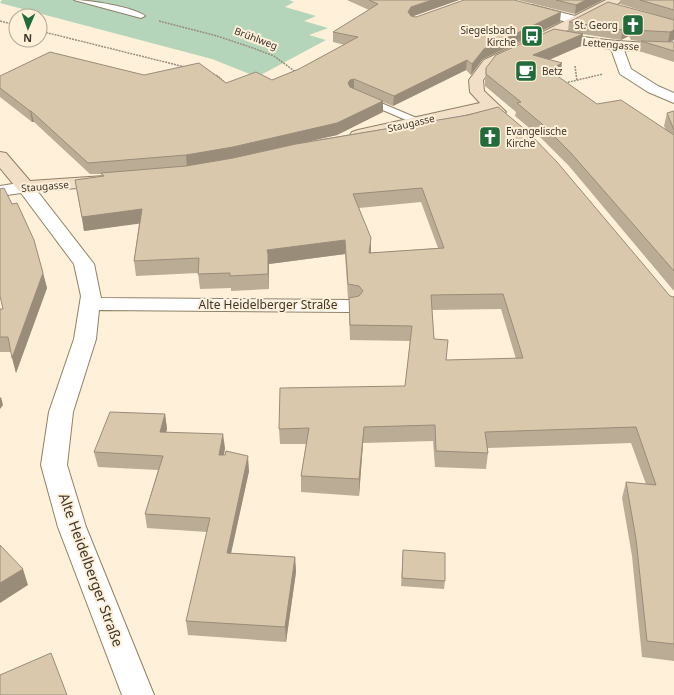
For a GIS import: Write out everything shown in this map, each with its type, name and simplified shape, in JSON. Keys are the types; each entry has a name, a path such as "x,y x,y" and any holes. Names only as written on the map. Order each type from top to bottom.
{"main road":[{"path":"511,123 477,92 476,80 489,63 550,34 575,20 613,5"},
{"name":"Staugasse","path":"342,139 490,105"},
{"path":"0,157 25,187"},
{"name":"Staugasse","path":"25,187 118,179"}],"street":[{"path":"521,6 575,20"},
{"name":"Lettengasse","path":"550,34 571,40 616,45 673,46"},
{"path":"616,45 625,71 653,89 674,99"},
{"name":"Staugasse","path":"0,191 25,187"},
{"name":"Alte Heidelberger Straße","path":"25,187 84,264 91,296 85,339 61,412 54,465 72,527 138,695"},
{"name":"Alte Heidelberger Straße","path":"90,304 351,306"}],"lane":[{"path":"78,0 108,6 141,16"},
{"path":"360,97 416,121"}],"path":[{"name":"Brühlweg","path":"141,16 217,36 253,48 274,56 302,76"},
{"path":"48,33 189,68"},
{"path":"575,66 577,81"},
{"path":"563,84 614,72 625,71"},
{"path":"211,74 218,76 227,85"}],"green space":[{"path":"2,0 289,0 294,2 285,7 316,16 304,21 328,28 309,35 326,40 257,77 212,59 48,16 48,8 19,8 0,3"}],"building":[{"path":"369,0 432,0 411,7 408,12 411,16 416,17 464,0 514,0 561,12 484,49 472,64 467,60 394,96 354,79 350,80 348,83 350,87 383,101 337,123 233,147 186,155 88,163 31,111 0,88 0,76 50,52 144,75 199,63 226,83 256,72 272,80 299,69 358,37 333,32 378,4"},
{"path":"556,0 586,0 576,5"},
{"path":"640,0 674,0 674,10"},
{"path":"608,2 674,20 674,30 670,32 633,30 631,26 623,30 569,22"},
{"path":"554,29 583,34 533,55 562,63 549,70 597,104 621,100 674,135 674,271 571,153 542,124 517,103 521,102 486,74 486,68 496,55"},
{"path":"641,41 674,42 674,51"},
{"path":"498,107 528,132 557,162 670,296 674,297 674,644 647,641 636,539 626,482 656,485 636,427 485,432 488,453 436,451 435,425 364,427 359,479 301,476 309,428 279,429 280,388 405,386 412,326 350,325 349,298 359,296 363,291 359,286 348,284 345,240 267,250 268,274 230,276 230,273 198,274 199,258 134,261 142,209 82,217 75,180 104,176 101,173 186,166 233,158 296,144 468,115","holes":["422,188 444,248 369,253 371,238 353,194","503,294 523,358 446,360 448,340 434,339 431,295"]},
{"path":"674,111 674,130 667,113"},
{"path":"4,188 12,204 17,203 34,240 43,273 12,358 8,337 0,337 0,309 3,309 0,296 0,189"},
{"path":"110,412 165,414 160,432 223,434 219,455 225,455 226,451 248,456 227,553 295,557 285,627 186,621 210,518 145,514 163,456 94,452"},
{"path":"0,545 23,569 0,583"},
{"path":"403,550 445,553 445,581 402,578"},
{"path":"51,653 67,695 0,695 0,675"}],"place":[{"name":"St. Georg","path":"633,25"},
{"name":"Siegelsbach Kirche","path":"532,36"},
{"name":"Betz","path":"526,71"},
{"name":"Evangelische Kirche","path":"490,137"}]}
